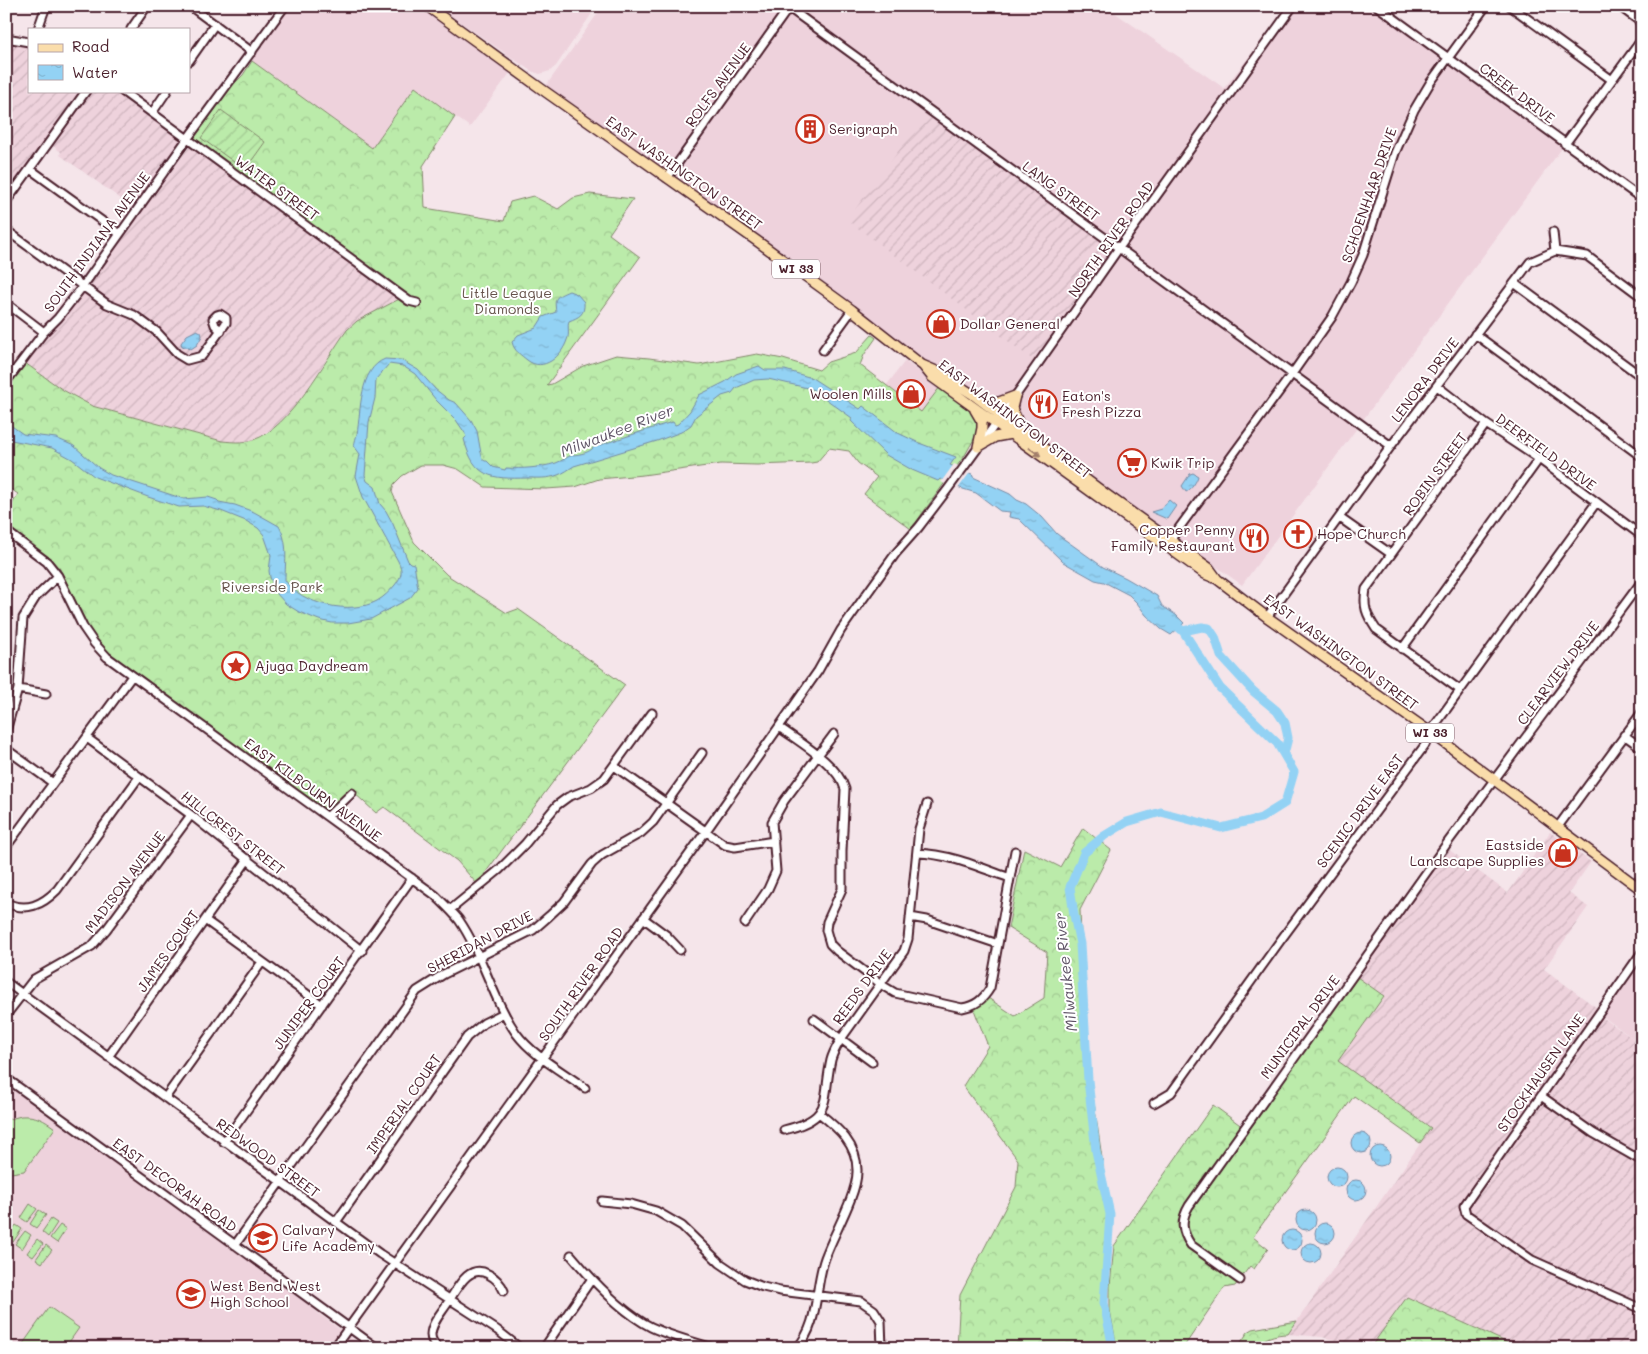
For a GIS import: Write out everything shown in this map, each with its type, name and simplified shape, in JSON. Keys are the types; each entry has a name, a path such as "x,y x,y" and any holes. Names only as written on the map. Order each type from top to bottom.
{"main road":[{"name":"EAST WASHINGTON STREET","path":"427,6 852,310 922,365 932,377 1205,574 1217,579 1267,617 1430,732 1642,890"},
{"name":"EAST WASHINGTON STREET","path":"922,365 936,371 1002,415 1104,492 1171,539 1209,568 1217,579"},
{"path":"986,404 999,402 1015,396"},
{"path":"1015,396 1012,408 1021,430"},
{"path":"974,407 982,423 978,448"},
{"path":"978,448 996,437 1011,434"}],"street":[{"path":"38,28 46,6"},
{"path":"132,28 147,6"},
{"path":"190,6 252,52"},
{"name":"SOUTH INDIANA AVENUE","path":"6,382 44,332 58,318 83,286 285,6"},
{"name":"NORTH RIVER ROAD","path":"841,630 896,553 919,527 1002,415 1293,6"},
{"name":"CREEK DRIVE","path":"1377,6 1642,200"},
{"name":"SCHOENHAAR DRIVE","path":"1171,539 1332,317 1351,282 1367,244 1395,152 1414,110 1430,83 1486,6"},
{"path":"1510,6 1612,80"},
{"path":"1619,6 1642,23"},
{"name":"ROLFS AVENUE","path":"667,178 790,7"},
{"name":"LANG STREET","path":"790,7 1391,446"},
{"path":"190,60 215,24"},
{"path":"6,38 28,42"},
{"path":"1565,144 1642,39"},
{"path":"6,202 85,92"},
{"name":"WATER STREET","path":"123,92 409,301 417,303"},
{"path":"152,112 166,92"},
{"path":"30,168 120,234"},
{"path":"6,230 107,304 134,315 157,332 177,354 187,360 202,356 221,331"},
{"path":"1553,232 1555,251 1586,256 1642,297"},
{"name":"LENORA DRIVE","path":"1267,617 1391,446 1514,282 1530,262 1555,251"},
{"path":"1514,282 1642,377"},
{"path":"6,303 44,332"},
{"path":"823,350 852,310"},
{"path":"1475,334 1642,457"},
{"name":"DEERFIELD DRIVE","path":"1436,386 1642,536"},
{"name":"ROBIN STREET","path":"1460,690 1376,629 1367,615 1364,602 1366,589 1486,424"},
{"path":"1402,648 1539,460"},
{"name":"SCENIC DRIVE EAST","path":"1154,1103 1172,1093 1280,941 1425,745 1430,732 1596,503"},
{"path":"1340,518 1391,554"},
{"name":"EAST KILBOURN AVENUE","path":"6,531 46,562 58,576 83,627 107,657 435,895 459,921 479,956 504,1013 517,1034 543,1058 585,1088"},
{"path":"6,731 18,689 23,618 36,597 58,576"},
{"name":"CLEARVIEW DRIVE","path":"1494,780 1642,581"},
{"name":"SOUTH RIVER ROAD","path":"334,1348 706,831 818,671 841,630"},
{"path":"6,847 132,676"},
{"path":"18,689 46,694"},
{"path":"1557,828 1642,712"},
{"path":"450,910 499,870 525,844 557,805 568,797 591,788 604,780 652,713"},
{"path":"779,727 835,769 843,781 845,789 842,889 827,922 827,938 837,951 880,984 895,993 962,1008 973,1006 985,996 990,988 1015,852"},
{"path":"745,923 768,889 776,871 772,822 784,801 834,734"},
{"path":"1624,735 1642,748"},
{"name":"HILLCREST STREET","path":"87,738 192,815 362,951"},
{"path":"6,749 53,783"},
{"name":"SHERIDAN DRIVE","path":"235,1244 417,991 444,974 533,930 564,902 592,864 602,855 641,833 653,822 702,752"},
{"path":"614,766 725,845 735,847 774,841"},
{"path":"6,903 15,907 33,906 46,901 57,890 139,777"},
{"name":"MUNICIPAL DRIVE","path":"1240,1280 1191,1246 1184,1232 1183,1220 1185,1213 1223,1156 1494,780"},
{"path":"328,816 352,793"},
{"name":"REEDS DRIVE","path":"819,1113 826,1101 831,1060 834,1051 904,951 908,939 919,829 927,804"},
{"name":"MADISON AVENUE","path":"6,1015 34,979 92,946 192,815"},
{"path":"917,854 934,854 948,857 1010,878"},
{"name":"JAMES COURT","path":"108,1057 248,859"},
{"name":"JUNIPER COURT","path":"224,1142 362,951 412,878"},
{"path":"910,917 927,920 998,944"},
{"path":"643,918 666,935 680,950"},
{"path":"205,920 322,1005"},
{"name":"STOCKHAUSEN LANE","path":"1642,952 1465,1202 1464,1210 1466,1214 1532,1260 1642,1309"},
{"path":"165,1098 262,962"},
{"name":"REDWOOD STREET","path":"6,982 336,1222 520,1348"},
{"name":"IMPERIAL COURT","path":"336,1222 467,1037 484,1023 504,1013"},
{"path":"814,1020 872,1062"},
{"name":"EAST DECORAH ROAD","path":"7,1081 377,1348"},
{"path":"1541,1096 1593,1133 1642,1161"},
{"path":"784,1130 803,1125 815,1118 819,1113 844,1136 853,1149 857,1172 852,1192 825,1258 810,1331 797,1348"},
{"path":"602,1202 630,1204 656,1211 682,1226 720,1263 745,1280 762,1287 862,1301 874,1310 881,1322 882,1348"},
{"path":"571,1255 591,1280 637,1319 652,1328 701,1346 713,1348"},
{"path":"439,1348 434,1344 431,1337 433,1326 466,1276 475,1270 482,1270 492,1276 504,1291"},
{"path":"544,1348 591,1280"}],"shaded area":[{"path":"290,6 419,6 510,73 470,127 414,88 372,148 252,61"},
{"path":"437,6 597,6 556,66 550,71 540,74 531,71"},
{"path":"603,6 1105,6 1224,88 1290,6 1377,6 1565,144 1242,585 918,355 803,266 543,90"},
{"path":"6,41 28,47 28,92 124,92 122,95 179,137 180,141 132,207 60,155 61,152 46,141 6,196"},
{"path":"929,110 1119,248 1033,360 847,220"},
{"path":"190,146 399,298 340,339 295,407 279,424 254,440 241,442 222,441 92,406 63,390 25,363 71,308"},
{"path":"905,361 940,387 921,413 886,386"},
{"path":"1550,832 1591,862 1569,893 1588,907 1544,969 1597,1008 1595,1012 1642,1045 1642,1159 1638,1164 1642,1165 1642,1348 1519,1348 1407,1297 1370,1348 1362,1348 1322,1337 1288,1334 1431,1128 1337,1061 1384,996 1357,977 1448,849 1508,893"},
{"path":"1642,957 1642,1045 1601,1015"},
{"path":"11,1088 297,1294 319,1314 365,1348 6,1348 6,1092"}],"green space":[{"name":"Riverside Park","path":"252,61 372,148 415,87 455,117 423,166 425,208 504,221 510,202 533,196 558,209 573,198 590,194 633,199 609,234 640,257 547,385 583,366 616,355 699,365 757,354 783,359 819,370 828,362 856,353 872,335 876,338 864,355 860,365 921,412 940,387 967,408 978,421 978,432 965,455 911,529 864,494 877,477 858,463 849,451 829,448 817,462 811,463 721,464 599,479 575,487 546,489 485,487 458,469 443,465 421,465 402,476 394,484 392,492 414,542 447,575 507,613 518,609 625,685 477,884 457,861 384,807 376,813 352,791 327,811 111,655 88,627 60,569 50,558 6,527 6,515 18,494 6,486 6,388 25,363 63,390 92,406 222,441 249,441 267,433 293,408 306,392 347,330 357,321 407,295 195,140 195,137 231,87 243,75"},
{"path":"221,110 265,142 245,170 201,138"},
{"path":"1083,828 1111,850 1080,910 1085,1039 1110,1214 1104,1303 1113,1348 957,1348 960,1295 1016,1187 1018,1160 963,1086 988,1046 973,1007 985,996 1015,1016 1044,998 1047,952 1008,928 1024,849 1060,867"},
{"path":"1357,977 1384,996 1338,1061 1431,1128 1420,1143 1354,1096 1253,1237 1268,1249 1254,1269 1250,1266 1235,1286 1224,1288 1183,1348 1117,1348 1110,1310 1114,1246 1213,1105 1247,1130"},
{"path":"21,1116 31,1116 40,1119 55,1128 24,1171 11,1173 6,1170 6,1120"},
{"path":"30,1204 37,1209 27,1222 21,1218"},
{"path":"39,1210 46,1215 36,1228 30,1224"},
{"path":"51,1219 57,1223 48,1237 42,1232"},
{"path":"16,1225 22,1229 13,1242 6,1238"},
{"path":"60,1225 66,1229 57,1243 50,1238"},
{"path":"25,1231 31,1235 22,1249 15,1244"},
{"path":"37,1239 43,1244 33,1257 27,1253"},
{"path":"46,1245 52,1250 42,1263 36,1259"},
{"path":"1407,1297 1519,1348 1370,1348"},
{"path":"49,1307 79,1328 65,1348 20,1348"},
{"path":"1297,1321 1288,1334 1269,1337 1254,1348 1237,1348 1248,1332 1253,1329"}],"water":[{"path":"569,291 577,294 584,302 582,313 569,321 568,338 561,352 545,364 533,364 514,348 512,342 518,335 536,328 543,317 556,312 556,298"},
{"path":"197,330 201,332 202,336 197,345 191,349 182,346 181,343 187,335"},
{"path":"385,359 401,360 418,370 435,389 456,403 471,420 477,431 482,459 493,467 505,470 506,468 531,468 550,465 571,456 587,452 594,447 662,425 673,422 675,425 678,424 690,411 699,395 725,382 736,374 759,366 765,370 785,370 812,378 860,409 863,406 898,433 956,457 950,465 972,474 973,477 1010,494 1026,504 1042,517 1057,534 1103,567 1157,596 1162,606 1184,623 1171,635 1161,629 1146,615 1129,595 1104,582 1095,580 1063,562 1019,519 1009,517 1010,512 1000,511 976,493 940,479 938,481 912,470 886,455 851,421 852,418 812,389 768,379 754,380 736,388 732,393 722,396 696,416 691,425 681,432 657,441 574,466 554,476 543,478 503,478 486,473 473,462 464,439 467,436 456,420 436,400 415,374 403,366 389,364 376,379 375,398 369,422 365,475 367,481 375,487 380,504 393,524 408,561 414,564 418,588 410,598 371,619 348,623 332,623 319,620 299,612 286,604 276,593 270,577 271,555 264,535 258,528 246,521 203,506 179,507 148,497 95,477 72,459 52,448 6,439 6,422 23,434 56,438 74,446 99,468 111,475 184,499 208,497 254,512 279,526 285,546 285,580 292,589 302,596 327,605 354,607 366,605 377,601 387,594 397,582 401,573 398,561 363,497 356,476 360,454 354,446 363,392 370,372 376,364"},
{"path":"1193,473 1198,476 1192,487 1186,492 1182,486 1190,474"},
{"path":"1169,500 1176,506 1167,519 1151,512 1161,509"},
{"path":"1361,1133 1368,1136 1371,1143 1368,1150 1361,1153 1354,1150 1351,1143 1354,1136"},
{"path":"1380,1146 1387,1149 1390,1156 1387,1163 1380,1166 1373,1163 1370,1156 1373,1149"},
{"path":"1337,1167 1344,1170 1347,1177 1344,1184 1337,1187 1330,1184 1327,1177 1330,1170"},
{"path":"1356,1180 1363,1183 1366,1190 1363,1197 1356,1200 1349,1197 1346,1190 1349,1183"},
{"path":"1306,1210 1313,1213 1316,1220 1313,1227 1306,1230 1299,1227 1296,1220 1299,1213"},
{"path":"1325,1223 1332,1226 1335,1233 1332,1240 1325,1243 1318,1240 1315,1233 1318,1226"},
{"path":"1292,1230 1299,1233 1302,1240 1299,1247 1292,1250 1285,1247 1282,1240 1285,1233"},
{"path":"1311,1243 1318,1246 1321,1253 1318,1260 1311,1263 1304,1260 1301,1253 1304,1246"}],"pier":[{"path":"954,464 971,471 957,490 941,482"}],"waterway":[{"name":"Milwaukee River","path":"469,430 478,460"},
{"name":"Milwaukee River","path":"1113,1348 1104,1303 1110,1214 1096,1151 1088,1080 1080,944 1070,887 1084,853 1104,836 1127,822 1161,812 1221,828 1261,818 1285,803 1294,772 1277,743 1220,688 1183,631 1169,620"},
{"path":"1183,631 1202,627 1209,628 1215,637 1221,656 1253,691 1277,711 1285,723 1288,738 1284,754"}],"place":[{"name":"Serigraph","path":"810,129"},
{"name":"Dollar General","path":"941,324"},
{"name":"Woolen Mills","path":"911,394"},
{"name":"Eaton's Fresh Pizza","path":"1043,404"},
{"name":"Kwik Trip","path":"1132,463"},
{"name":"Hope Church","path":"1298,534"},
{"name":"Copper Penny Family Restaurant","path":"1254,538"},
{"name":"Ajuga Daydream","path":"236,666"},
{"name":"Eastside Landscape Supplies","path":"1563,853"},
{"name":"Calvary Life Academy","path":"263,1238"},
{"name":"West Bend West High School","path":"191,1294"}],"park label":[{"name":"Little League Diamonds","path":"507,302"}]}
